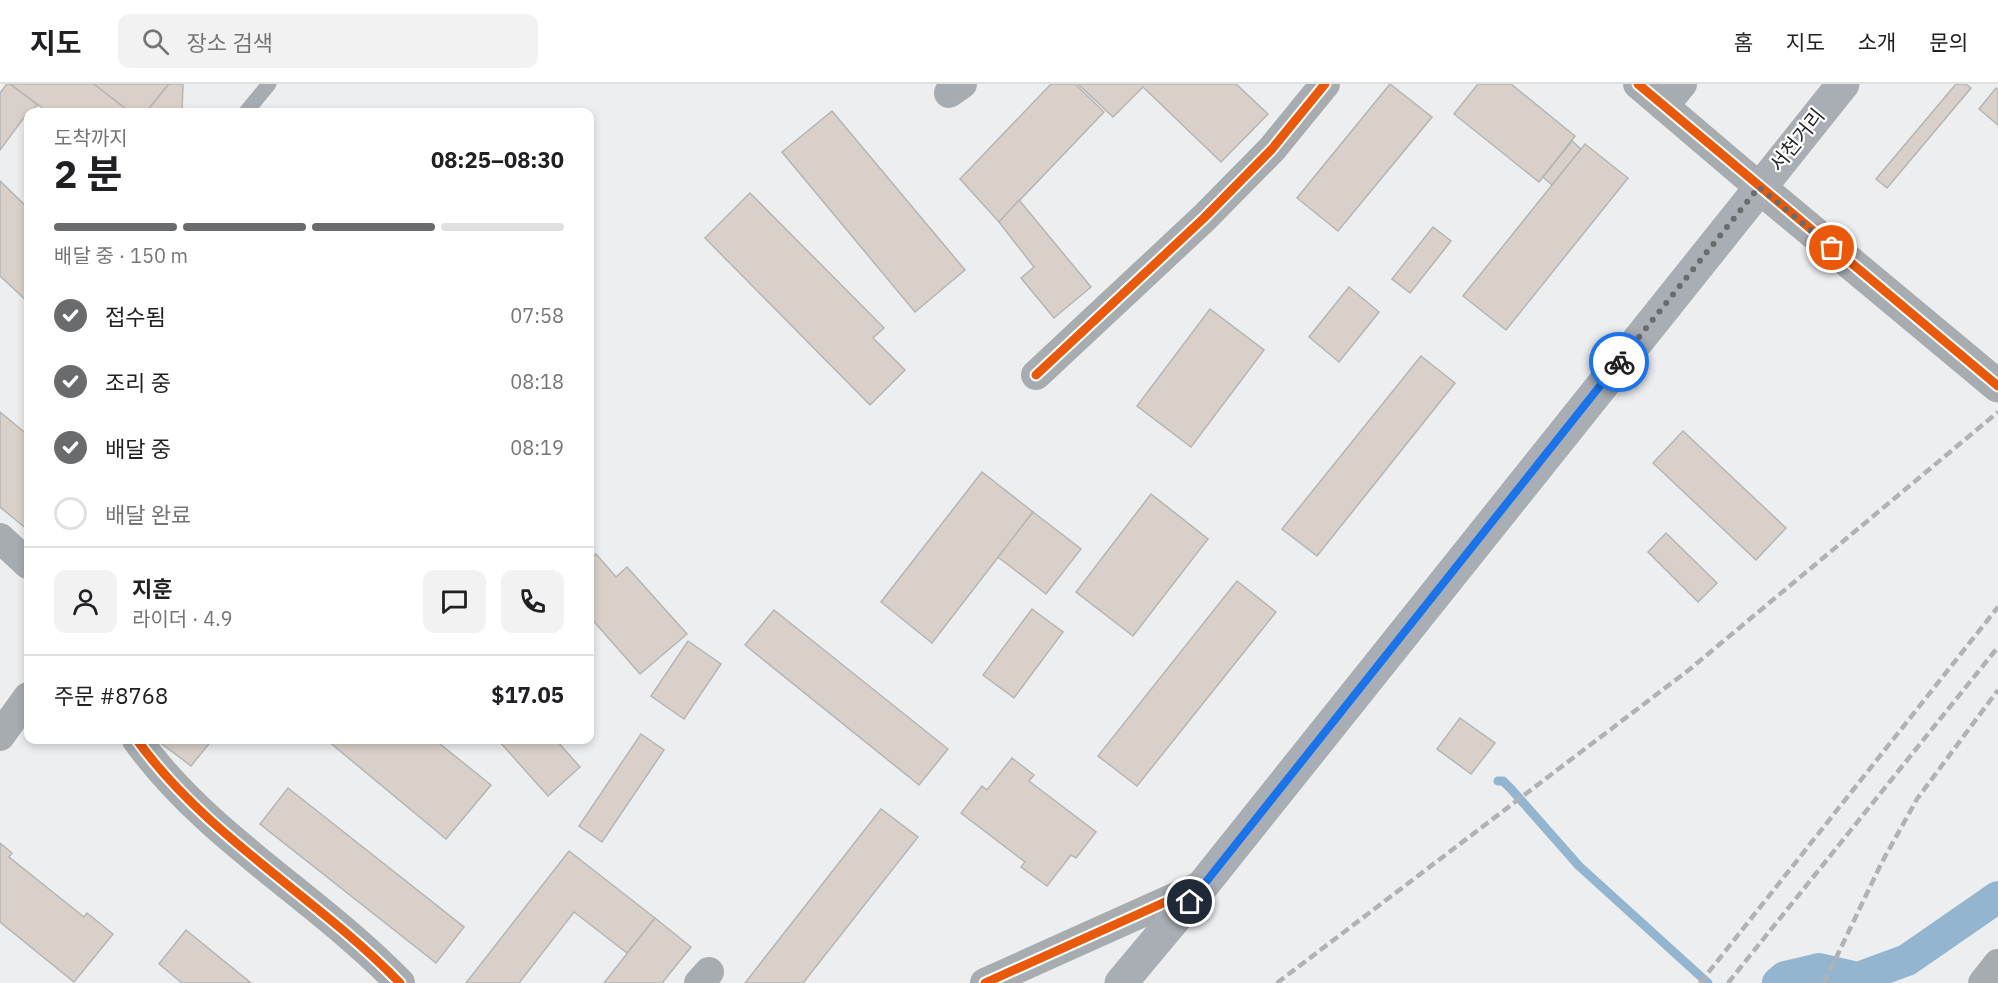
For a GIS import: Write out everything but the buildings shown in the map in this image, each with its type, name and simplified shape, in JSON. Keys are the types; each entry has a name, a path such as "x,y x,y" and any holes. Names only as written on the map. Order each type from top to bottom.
{"main road":[{"name":"서천거리","path":"1121,983 1203,885 1843,84"}],"street":[{"path":"1036,375 1204,218 1272,149 1325,84"},
{"path":"1638,84 1673,95 1759,187 1998,386"},
{"path":"0,538 24,560"},
{"path":"0,736 24,703"},
{"path":"140,744 160,772 194,807 369,951 400,983"},
{"path":"985,983 1203,885"},
{"path":"1983,983 1998,964"}],"lane":[{"path":"249,108 269,84"}],"waterway":[{"path":"1498,781 1503,781 1512,790 1579,866 1708,983"},
{"path":"1778,983 1785,977 1819,969 1858,978 1907,960 1998,897"}],"railway":[{"path":"1277,983 1690,669 1998,412"},
{"path":"1700,983 1998,607"},
{"path":"1728,983 1998,647"},
{"path":"1824,983 1881,864 1917,799 1998,690"}],"cycle path":[{"path":"1036,375 1204,218 1272,149 1325,84"},
{"path":"1638,84 1998,386"},
{"path":"140,744 165,775 196,807 229,837 334,922 400,983"},
{"path":"985,983 1203,885"}],"way so far":[{"path":"1619,362 1759,187 1832,248"}],"route":[{"path":"1190,902 1619,362"}]}
